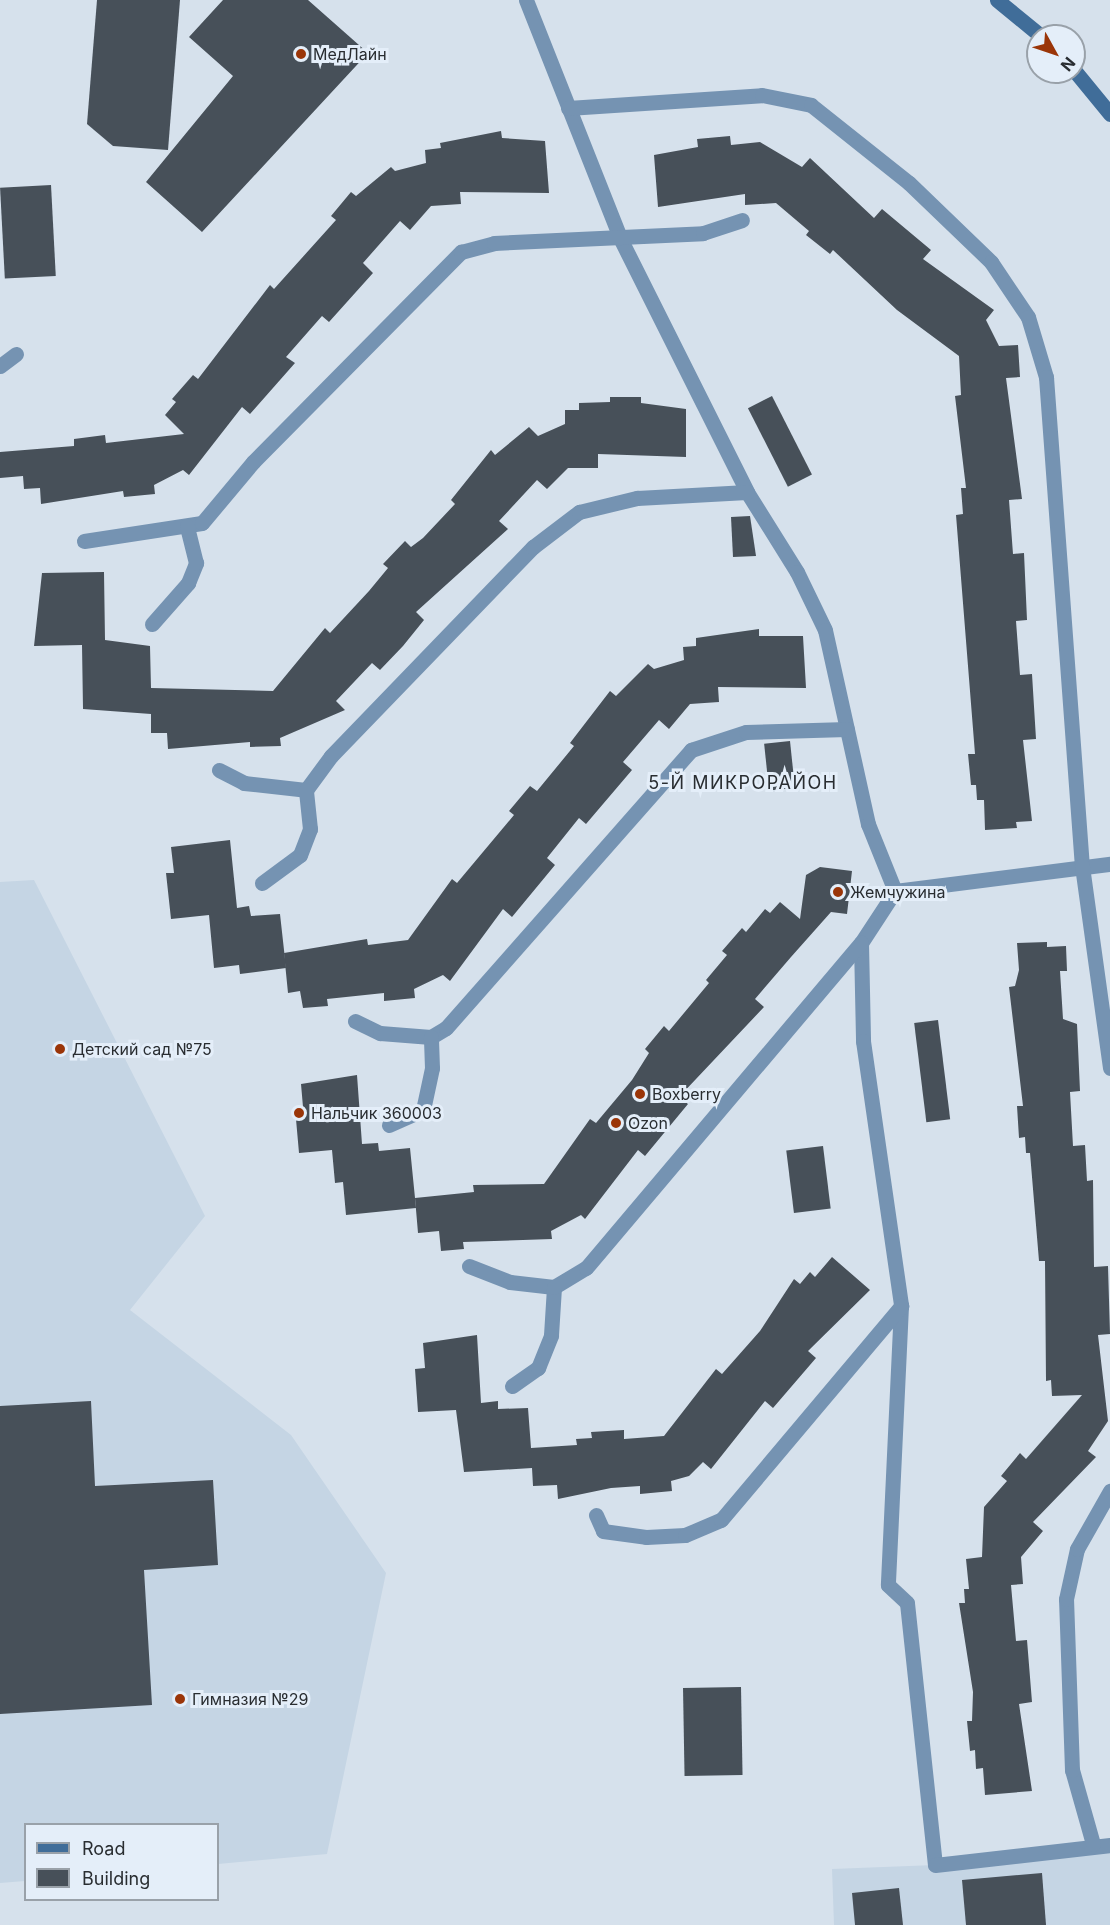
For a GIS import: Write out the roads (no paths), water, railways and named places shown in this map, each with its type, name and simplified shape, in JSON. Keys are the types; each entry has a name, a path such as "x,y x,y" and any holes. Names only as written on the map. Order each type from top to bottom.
{"main road":[{"path":"997,0 1026,24"},
{"path":"1085,84 1110,114"}],"lane":[{"path":"526,0 620,237 747,492 797,572 825,630 868,824 896,891"},
{"path":"568,108 762,95 811,105 950,223 991,262 1022,308 1046,377 1082,866 1110,1068"},
{"path":"84,541 202,523 253,462 461,252 494,243 703,233 742,220"},
{"path":"0,366 16,354"},
{"path":"262,883 300,855 310,829 306,790 331,756 533,547 579,512 637,498 747,492"},
{"path":"152,624 188,583 196,563 187,526"},
{"path":"355,1022 380,1033 431,1037 502,971 691,750 746,732 847,729"},
{"path":"219,770 244,783 306,790"},
{"path":"469,1266 510,1281 554,1287 586,1268 861,943 896,891 1110,864"},
{"path":"861,943 863,1041 901,1306 888,1585 906,1603 935,1865 1093,1844 1110,1845"},
{"path":"389,1125 423,1110 432,1068 431,1037"},
{"path":"512,1386 538,1368 551,1335 554,1287"},
{"path":"596,1515 603,1531 646,1537 685,1535 721,1520 901,1306"},
{"path":"1093,1844 1072,1770 1066,1599 1077,1550 1110,1491"}],"place":[{"name":"МедЛайн","path":"301,54"},
{"name":"Жемчужина","path":"838,892"},
{"name":"Детский сад №75","path":"60,1049"},
{"name":"Boxberry","path":"640,1094"},
{"name":"Нальчик 360003","path":"299,1113"},
{"name":"Ozon","path":"616,1123"},
{"name":"Гимназия №29","path":"180,1699"}],"district":[{"name":"5-Й МИКРОРАЙОН","path":"743,783"}]}
